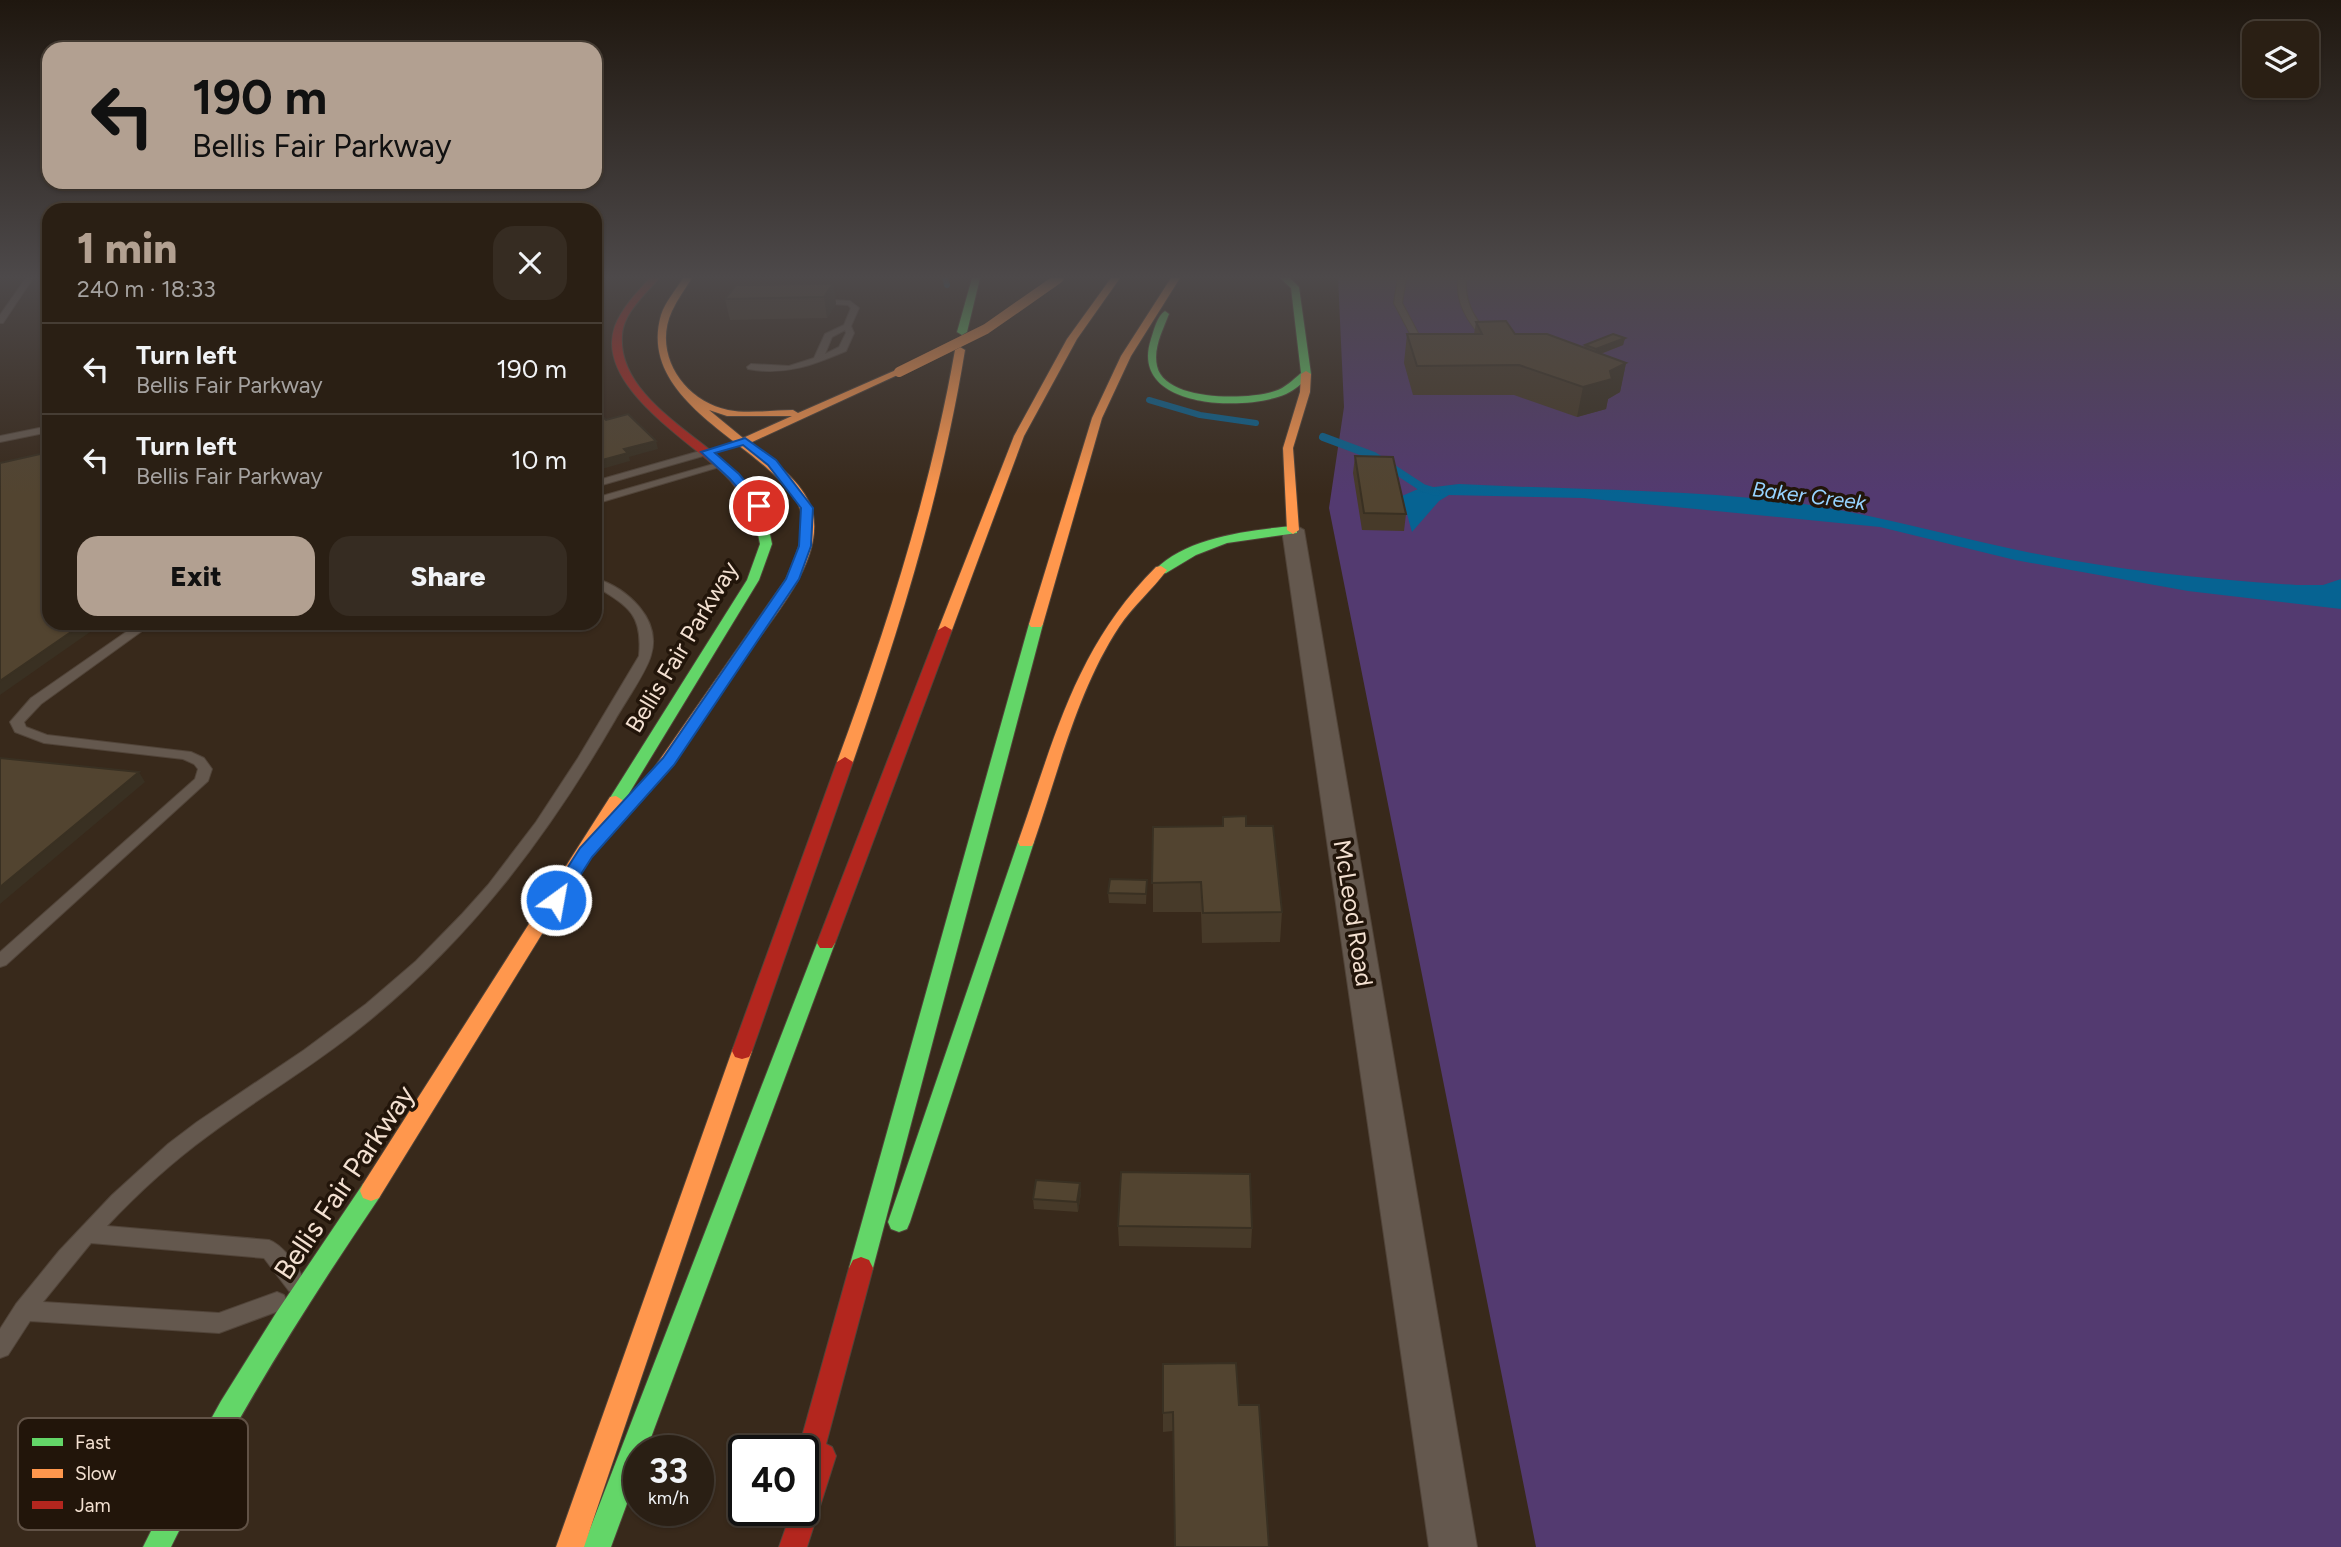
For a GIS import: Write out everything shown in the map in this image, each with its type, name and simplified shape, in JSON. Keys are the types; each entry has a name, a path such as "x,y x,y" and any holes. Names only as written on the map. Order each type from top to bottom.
{"main road":[{"name":"Bellis Fair Parkway","path":"225,1418 302,1292 394,1159 586,852 686,683 753,580 758,567 766,541 759,506 722,465 639,392 621,364 619,350"},
{"name":"Bellis Fair Parkway","path":"586,852 668,761 792,579 805,546 807,508 799,494 761,454 693,401 669,373 661,350"},
{"path":"707,452 745,441 943,350"},
{"path":"570,1547 812,851 916,564 941,466 960,350"},
{"path":"597,1547 1019,436 1066,350"},
{"path":"815,1435 1085,455 1111,385 1130,350"},
{"path":"1155,350 1152,359 1154,373 1163,382 1188,394 1245,399 1280,393 1306,374"},
{"name":"McLeod Road","path":"1293,530 1288,448 1305,392 1306,374 1302,350"},
{"path":"693,401 727,413 806,412"},
{"path":"722,465 761,454"},
{"path":"896,1232 1005,900 1101,648 1138,593 1179,557 1219,538 1293,530"},
{"path":"793,1547 849,1376"},
{"path":"785,1547 791,1526"},
{"name":"Bellis Fair Parkway","path":"157,1547 165,1530"}],"street":[{"name":"McLeod Road","path":"1293,530 1453,1547"}],"lane":[{"path":"818,360 822,350"},
{"path":"751,367 789,371 840,350"},
{"path":"0,439 42,430"},
{"path":"602,482 707,452"},
{"path":"602,499 722,465"},
{"path":"0,1348 23,1311 88,1234 148,1175 202,1129 295,1068 372,1009 468,919 501,878 531,839 645,656 649,633 642,614 602,586"},
{"path":"0,961 201,781 205,769 199,761 186,755 44,739 20,729 17,722 36,701 137,630"},
{"path":"23,1311 219,1324 302,1292 269,1249 88,1234"}],"shaded area":[{"path":"1341,350 2341,350 2341,1547 1536,1547 1329,508 1344,407"}],"water":[{"path":"1459,484 1755,498 1850,512 2008,548 2116,567 2296,585 2323,585 2341,579 2341,609 2188,591 2015,560 1880,527 1583,498 1449,495 1439,501 1412,532 1402,496 1418,489"}],"building":[{"path":"1412,350 1591,350 1626,363 1610,371 1612,379 1583,387 1519,365 1417,366"},
{"path":"628,414 656,441 624,449 628,453 602,460 602,417 606,420"},
{"path":"42,454 42,630 74,630 0,681 0,463"},
{"path":"1355,456 1393,457 1406,514 1364,513"},
{"path":"0,758 139,772 0,887"},
{"path":"1246,816 1246,826 1273,826 1282,912 1203,913 1201,882 1152,883 1153,827 1223,826 1223,817"},
{"path":"1110,879 1147,880 1146,894 1108,893"},
{"path":"1121,1172 1250,1174 1252,1228 1118,1226"},
{"path":"1036,1180 1080,1183 1077,1202 1033,1199"},
{"path":"1236,1363 1239,1405 1259,1405 1269,1547 1175,1547 1173,1412 1163,1413 1163,1364"}],"waterway":[{"name":"Baker Creek","path":"1149,400 1200,415 1256,423"},
{"name":"Baker Creek","path":"1323,437 1374,456 1423,488 1436,492"}],"traffic: fast":[{"path":"1153,350 1154,371 1163,382 1193,396 1231,399 1267,396 1291,387 1306,374 1303,350"},
{"path":"616,801 753,580 766,544 761,520"},
{"path":"1161,570 1207,545 1257,533 1293,530"},
{"path":"861,1268 1036,624"},
{"path":"899,1222 1026,842"},
{"path":"597,1547 826,943"},
{"path":"225,1418 313,1277 371,1191"},
{"path":"157,1547 165,1530"}],"traffic: slow":[{"path":"662,768 782,596 800,561 808,524 804,504 798,493 760,456 684,392 668,368 663,350"},
{"path":"899,372 943,350"},
{"path":"845,762 913,559 940,456 960,350"},
{"path":"945,630 1019,436 1066,350"},
{"path":"1036,624 1097,418 1130,350"},
{"path":"745,441 899,372"},
{"path":"1293,530 1288,448 1305,392 1306,374"},
{"path":"693,401 727,413 793,413"},
{"path":"1026,842 1063,733 1093,661 1112,627 1134,597 1161,570"},
{"path":"371,1191 616,801"},
{"path":"570,1547 742,1051"}],"traffic: jam":[{"path":"618,350 619,362 632,385 653,407 729,473 749,495 761,520"},
{"path":"826,943 945,630"},
{"path":"742,1051 845,762"},
{"path":"815,1435 861,1268"},
{"path":"793,1547 823,1456"}],"route":[{"path":"556,900 586,852 668,761 792,579 805,546 807,508 799,494 772,463 745,441 707,452 734,477 759,506"}]}
